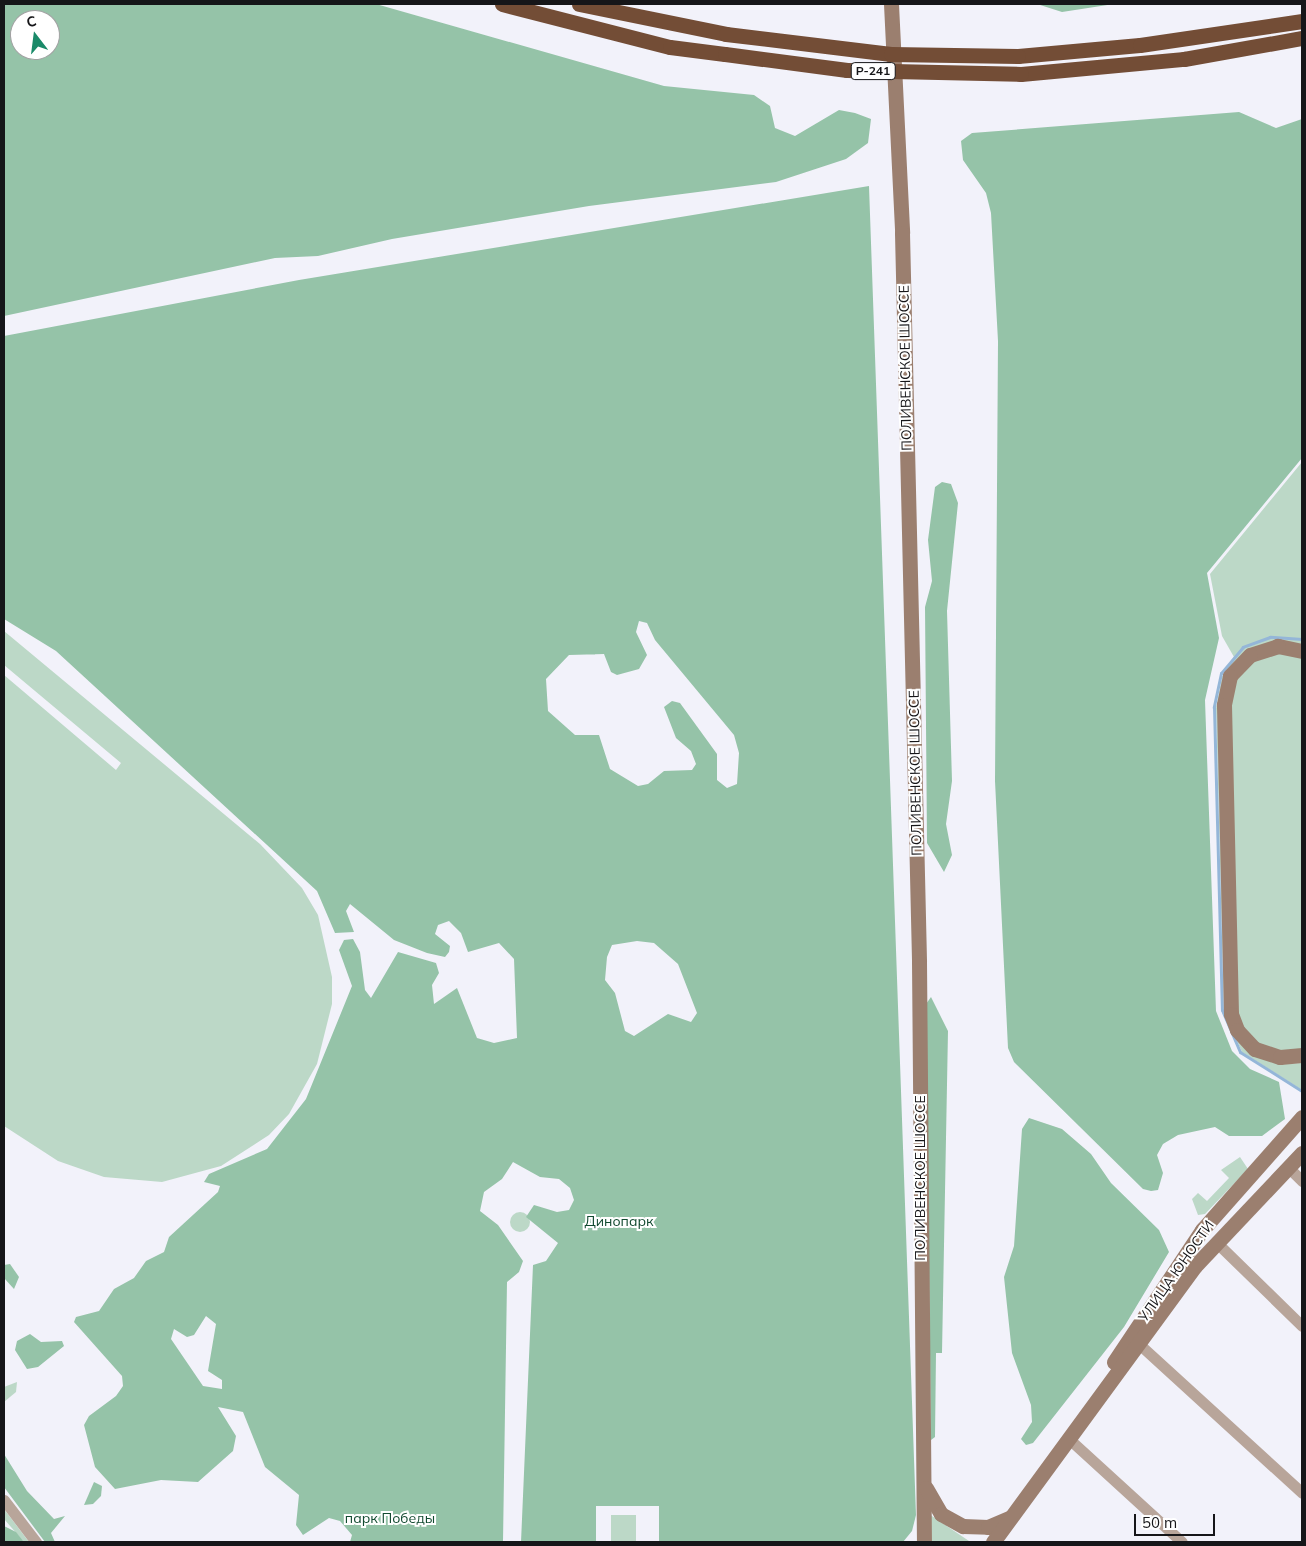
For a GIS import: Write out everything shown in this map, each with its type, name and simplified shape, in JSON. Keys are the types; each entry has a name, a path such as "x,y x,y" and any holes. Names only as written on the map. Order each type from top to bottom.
{"highway":[{"name":"Р-241","path":"502,4 670,47 846,70 1021,74 1184,59 1302,38"},
{"name":"Р-241","path":"579,4 726,34 891,54 1018,56 1140,45 1302,21"}],"street":[{"name":"ПОЛИВЕНСКОЕ ШОССЕ","path":"891,4 905,340 924,1542"},
{"path":"1302,651 1278,646 1250,655 1230,676 1224,705 1231,1014 1242,1038 1256,1049 1280,1057 1302,1055"},
{"name":"УЛИЦА ЮНОСТИ","path":"1068,1438 1202,1230 1302,1117"},
{"name":"УЛИЦА ЮНОСТИ","path":"997,1540 1011,1517 1068,1438 1216,1242 1302,1153"},
{"path":"1288,1167 1302,1181"},
{"path":"1216,1242 1302,1326"},
{"path":"1139,1344 1302,1493"},
{"path":"1068,1438 1182,1542"},
{"path":"924,1482 933,1505 963,1526 988,1527 1011,1517"},
{"path":"4,1500 36,1542"}],"green space":[{"path":"4,4 376,4 664,86 754,95 770,106 775,128 795,136 839,110 871,119 868,143 846,159 776,182 589,206 392,239 318,256 275,258 4,316"},
{"path":"1037,4 1114,4 1062,12"},
{"path":"1239,112 1276,128 1302,119 1302,458 1207,573 1219,638 1205,700 1216,1011 1232,1051 1250,1069 1279,1082 1285,1119 1262,1136 1229,1136 1215,1127 1178,1135 1163,1144 1157,1155 1163,1173 1158,1190 1151,1191 1143,1189 1014,1062 1008,1048 995,781 998,341 991,213 986,193 963,160 961,141 972,133"},
{"path":"869,186 916,1515 912,1531 903,1542 659,1542 659,1506 596,1506 596,1542 521,1542 533,1265 546,1261 558,1243 526,1217 534,1205 557,1212 569,1210 574,1200 570,1188 559,1179 540,1177 513,1162 502,1179 484,1192 480,1211 498,1225 523,1261 519,1272 507,1282 503,1542 350,1542 352,1535 340,1521 329,1518 303,1535 296,1525 299,1495 265,1467 243,1412 218,1407 236,1436 233,1451 198,1482 161,1480 115,1489 95,1467 84,1425 89,1416 116,1396 123,1386 122,1376 74,1322 76,1317 99,1311 114,1289 134,1278 146,1261 164,1252 169,1237 218,1192 220,1186 204,1182 209,1174 267,1149 306,1099 352,986 339,950 344,940 353,939 360,952 365,990 371,998 398,952 436,963 439,973 432,985 434,1004 457,988 477,1038 494,1043 517,1038 514,959 499,943 468,952 461,933 449,921 438,925 435,934 450,946 449,952 445,957 427,953 394,940 350,904 346,911 354,932 335,933 317,891 56,651 4,619 4,336 299,280","holes":["639,621 647,623 655,640 734,735 739,753 737,784 727,788 717,780 717,754 680,703 672,701 664,707 676,738 691,751 696,764 692,770 664,771 648,784 638,786 610,769 599,735 575,735 548,711 546,679 569,655 604,654 611,672 617,675 639,669 647,655 636,632","637,941 654,943 678,964 697,1013 691,1022 668,1014 634,1036 625,1031 615,993 605,980 607,957 612,945","206,1316 216,1324 208,1371 222,1380 222,1389 203,1386 171,1339 174,1329 187,1337 194,1335"]},
{"path":"1302,462 1302,646 1294,643 1229,670 1229,1021 1278,1064 1302,1063 1302,1090 1242,1052 1224,1013 1216,708 1222,677 1234,657 1222,636 1210,574"},
{"path":"942,482 951,484 958,503 947,611 952,781 946,824 952,855 944,872 927,843 925,607 932,581 928,540 935,487"},
{"path":"4,631 260,844 302,888 318,915 332,977 332,1004 317,1064 289,1114 269,1135 221,1166 162,1182 104,1177 58,1161 4,1126 4,675 116,770 121,763 4,665"},
{"path":"1268,652 1302,656 1302,1049 1282,1052 1259,1044 1243,1026 1237,1011 1230,700 1239,672"},
{"path":"931,997 948,1031 942,1353 936,1353 935,1437 931,1440 926,1004"},
{"path":"1029,1118 1062,1129 1091,1154 1111,1183 1159,1230 1169,1252 1124,1327 1033,1443 1026,1445 1021,1439 1032,1422 1031,1405 1012,1353 1004,1277 1014,1246 1022,1129"},
{"path":"1240,1157 1248,1169 1205,1214 1198,1215 1192,1199 1198,1193 1207,1201 1229,1178 1221,1170"},
{"path":"516,1212 524,1212 530,1218 530,1226 524,1232 516,1232 510,1226 510,1218"},
{"path":"10,1264 19,1277 14,1289 4,1278 4,1265"},
{"path":"30,1334 41,1342 62,1341 64,1346 38,1367 27,1369 15,1350 17,1341"},
{"path":"17,1382 16,1392 4,1402 4,1387"},
{"path":"4,1454 27,1491 54,1519 65,1516 51,1533 55,1542 45,1542 4,1487"},
{"path":"94,1482 102,1486 101,1496 93,1504 84,1505"},
{"path":"4,1509 29,1542 24,1542 4,1519"},
{"path":"929,1514 969,1541 969,1542 928,1542"},
{"path":"611,1515 636,1515 636,1542 611,1542"},
{"path":"4,1526 16,1532 24,1542 4,1542"}],"waterway":[{"path":"1302,639 1270,637 1243,647 1221,673 1214,707 1222,1010 1240,1052 1302,1091"}],"park label":[{"name":"Динопарк","path":"619,1221"},
{"name":"парк Победы","path":"390,1518"}]}
